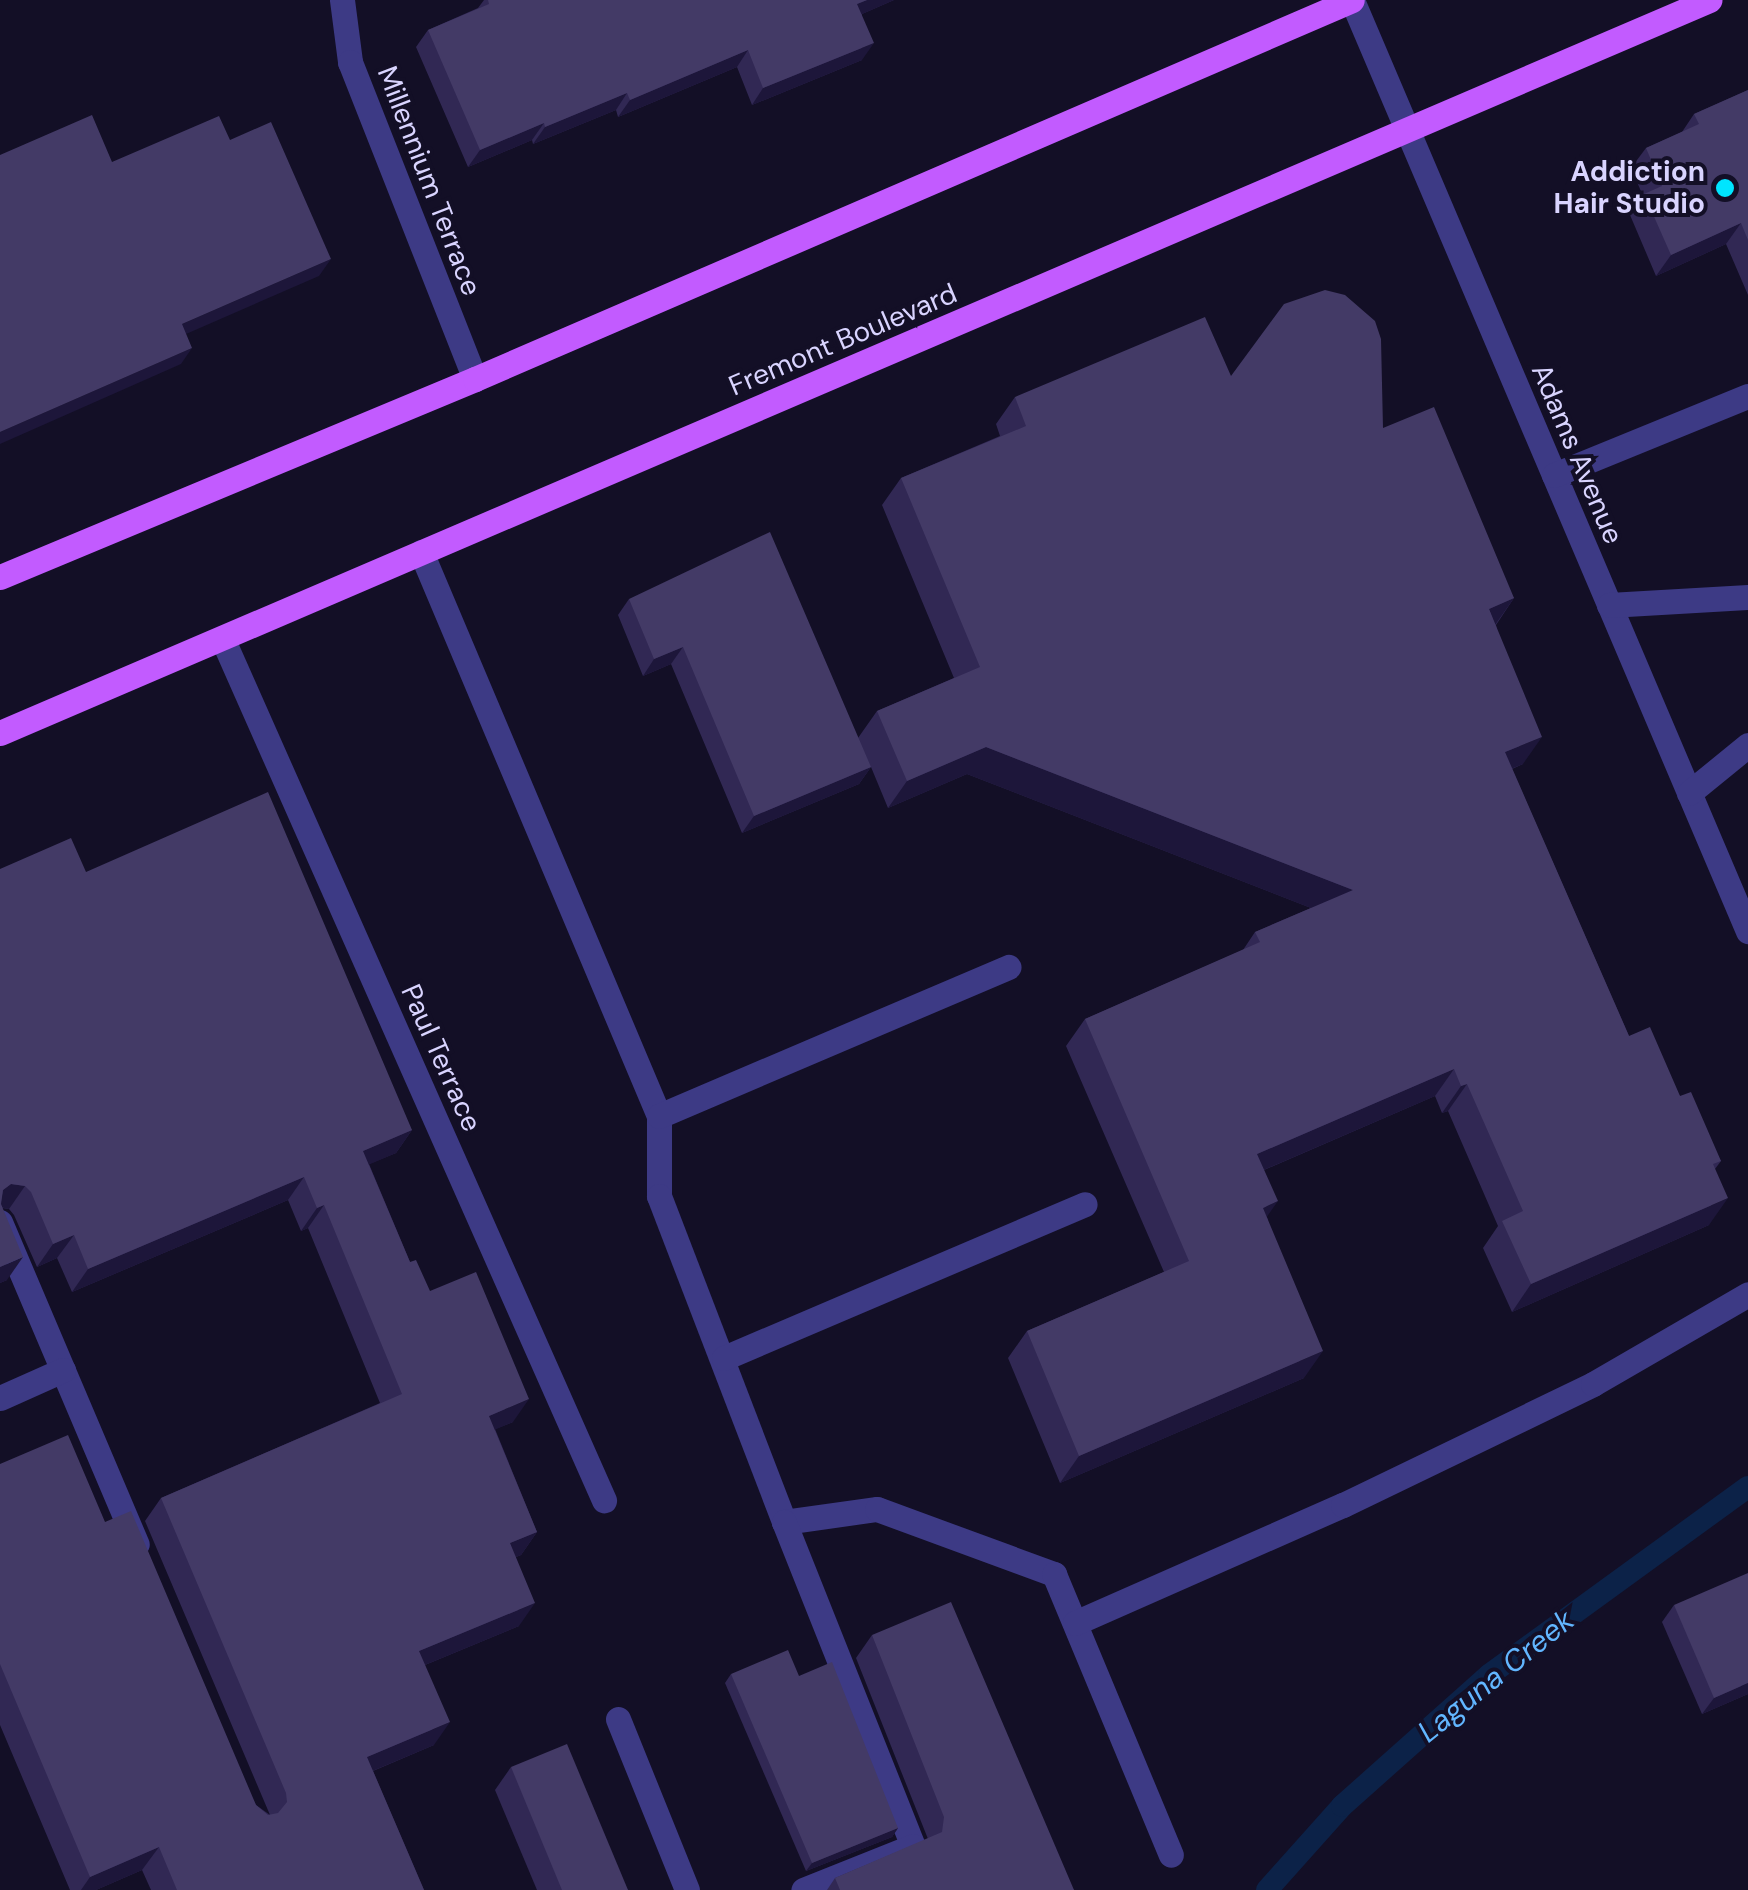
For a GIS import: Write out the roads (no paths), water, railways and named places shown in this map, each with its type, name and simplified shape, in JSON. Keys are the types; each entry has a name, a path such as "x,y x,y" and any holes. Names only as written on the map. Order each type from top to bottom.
{"main road":[{"path":"0,577 474,380 1352,0"},
{"name":"Fremont Boulevard","path":"0,734 1709,0"}],"street":[{"name":"Millennium Terrace","path":"342,0 350,62 474,380"},
{"name":"Adams Avenue","path":"1352,0 1748,931"},
{"path":"1554,476 1748,396"},
{"path":"421,552 659,1116 659,1196 913,1846 803,1890"},
{"path":"1609,605 1748,597"},
{"name":"Paul Terrace","path":"222,640 604,1500"},
{"path":"1690,793 1748,745"},
{"path":"659,1116 1009,967"},
{"path":"724,1358 1086,1204"},
{"path":"0,1222 147,1569"},
{"path":"1075,1623 1344,1505 1558,1401 1748,1294"},
{"path":"0,1398 62,1370"},
{"path":"784,1522 877,1509 1054,1574 1171,1854"},
{"path":"618,1720 687,1890"}],"waterway":[{"name":"Laguna Creek","path":"1267,1890 1342,1806 1489,1675 1748,1487"}],"place":[{"name":"Addiction Hair Studio","path":"1725,188"}]}
